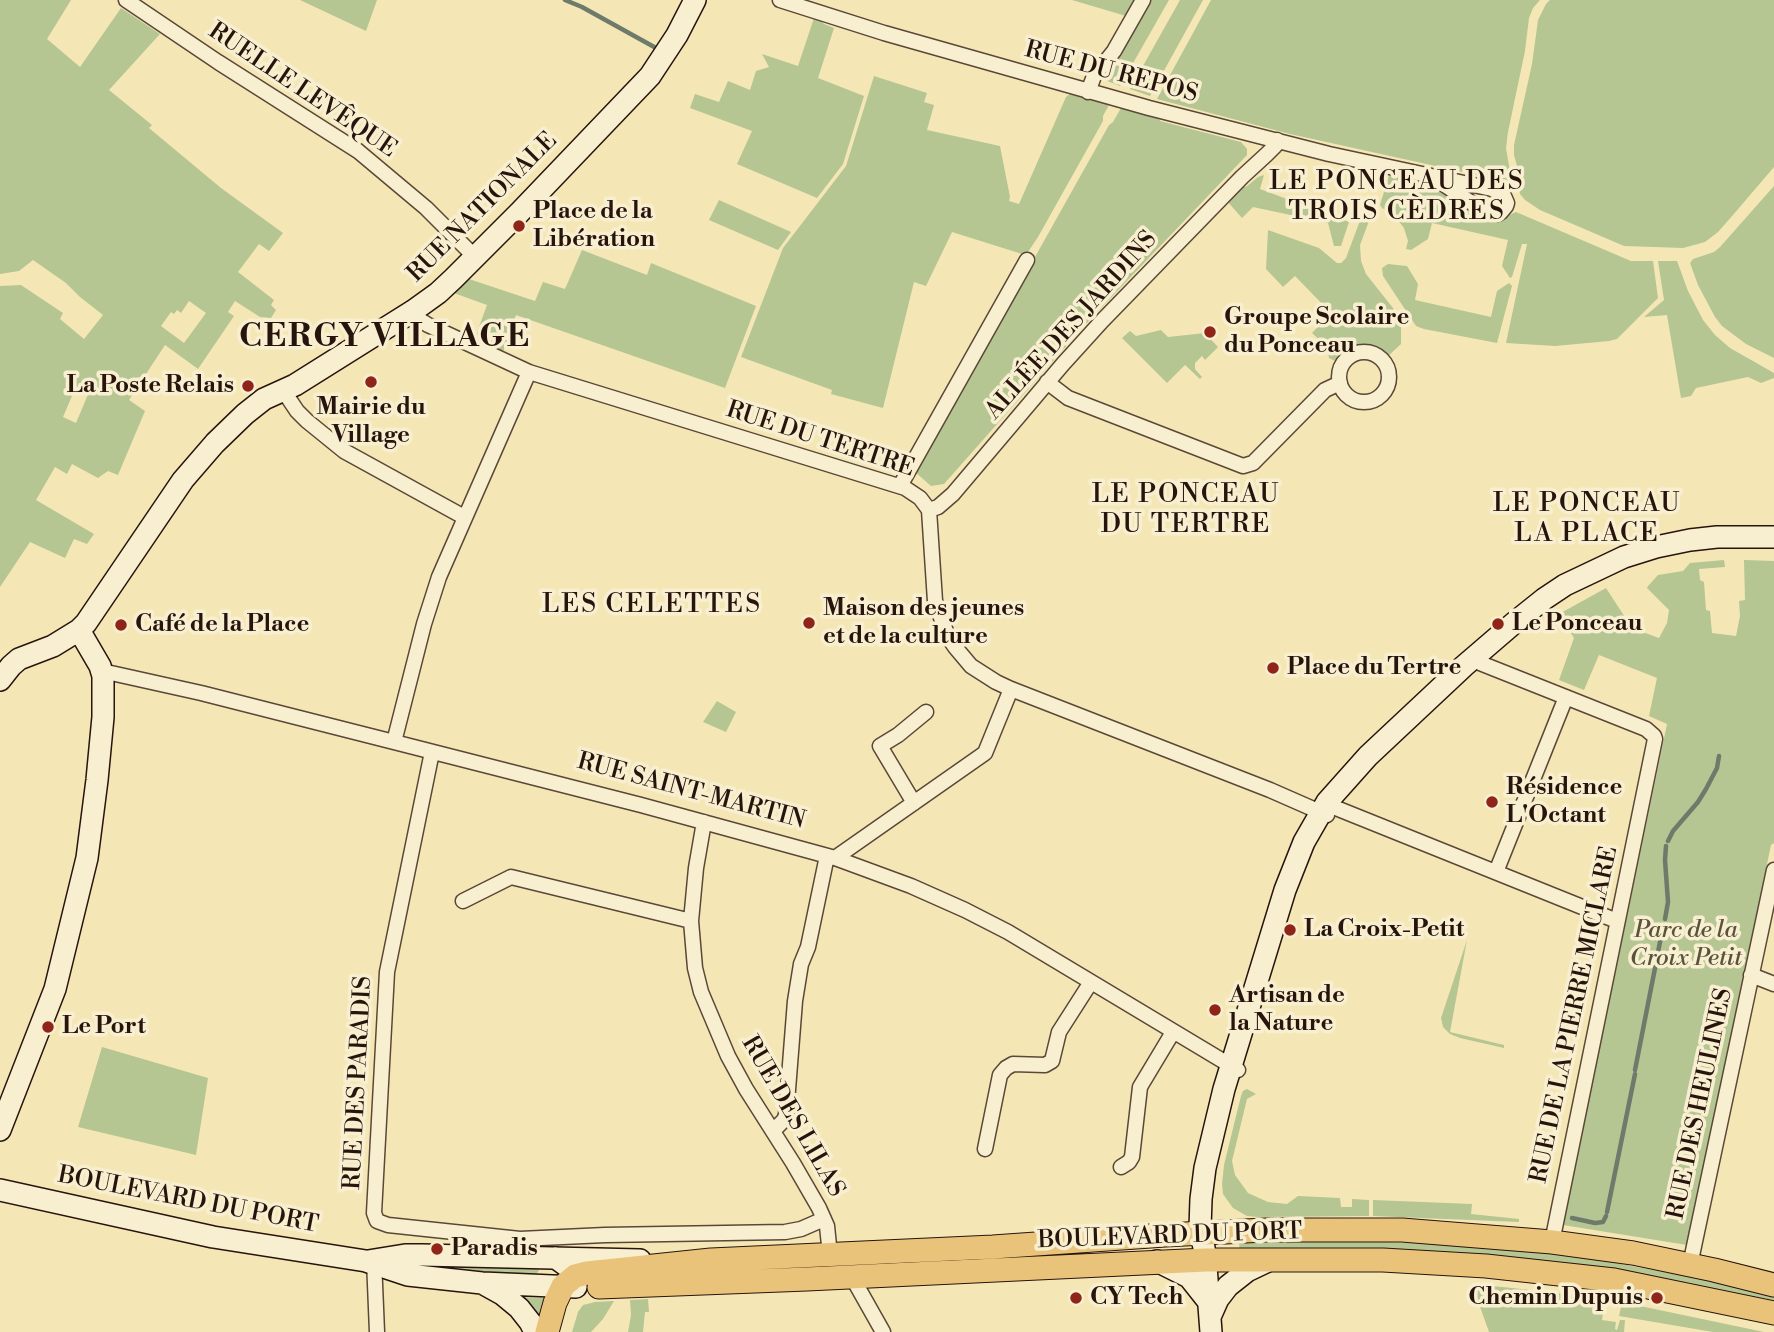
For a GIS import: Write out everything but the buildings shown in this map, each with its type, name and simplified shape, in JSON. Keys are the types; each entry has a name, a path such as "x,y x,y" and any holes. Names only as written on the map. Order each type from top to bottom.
{"main road":[{"name":"BOULEVARD DU PORT","path":"571,1283 587,1273 711,1260 993,1247 1206,1245 1334,1229 1402,1230 1552,1241 1633,1253 1774,1285"},
{"name":"BOULEVARD DU PORT","path":"571,1283 852,1277 1157,1261 1206,1245 1271,1259 1382,1260 1553,1273 1644,1285 1774,1313"},
{"path":"547,1332 555,1303 571,1283"},
{"path":"560,1332 571,1283"}],"street":[{"name":"RUELLE LEVÊQUE","path":"126,0 358,151 425,208 475,257"},
{"name":"RUE NATIONALE","path":"79,630 92,617 164,505 195,464 244,414 264,399 295,385 438,293 650,76 677,35 695,0"},
{"name":"RUE DU REPOS","path":"780,0 1088,92 1434,178"},
{"path":"1088,92 1094,76 1114,51 1143,0"},
{"name":"ALLÉE DES JARDINS","path":"1248,172 1259,136"},
{"name":"ALLÉE DES JARDINS","path":"929,510 948,499 1102,321 1275,146 1277,140"},
{"path":"900,486 1027,260"},
{"name":"RUE DU TERTRE","path":"413,311 428,325 529,372 900,486 920,498 929,510 935,601 948,637 971,666 996,682 1246,781 1496,872 1618,921"},
{"path":"394,742 433,593 529,372"},
{"path":"1047,382 1068,398 1243,466 1253,463 1325,390 1340,383"},
{"path":"283,390 288,400 307,421 344,450 464,517"},
{"path":"1210,1317 1206,1245 1212,1171 1219,1138 1235,1069 1285,890 1304,842 1327,810 1368,756 1455,674 1514,623 1566,585 1624,557 1656,547 1717,537 1774,537"},
{"path":"1327,810 1378,756 1480,663 1556,600 1582,584 1651,556 1691,547 1774,544"},
{"path":"0,680 19,659 45,649 79,630 99,666 103,718 92,830 83,882 55,989 0,1130"},
{"name":"RUE DE LA PIERRE MICLARE","path":"1480,663 1646,729 1655,739 1552,1241"},
{"name":"RUE SAINT-MARTIN","path":"99,666 831,857 911,886 1008,932 1235,1069"},
{"path":"773,1131 786,1115 795,1001 801,964 808,947 831,857 985,754 1011,689"},
{"path":"1496,872 1566,697"},
{"path":"914,803 880,746 926,712"},
{"name":"RUE DES PARADIS","path":"432,752 387,972 374,1213 377,1221 382,1224 520,1238 785,1232 802,1229 824,1219"},
{"name":"RUE DES LILAS","path":"704,822 695,868 691,922 695,968 701,992 740,1078 814,1198 824,1219 830,1255"},
{"name":"RUE DES HEULINES","path":"1690,1265 1774,870"},
{"path":"463,901 511,877 691,922"},
{"path":"1751,975 1774,984"},
{"path":"985,1149 1000,1075 1013,1064 1045,1065 1052,1060 1063,1025 1091,982"},
{"path":"1121,1167 1132,1157 1140,1087 1173,1032"},
{"name":"BOULEVARD DU PORT","path":"0,1190 213,1237 371,1262 408,1275 482,1283 571,1283"},
{"name":"BOULEVARD DU PORT","path":"371,1262 405,1255 711,1260"},
{"path":"556,1258 571,1269 571,1283"},
{"path":"1210,1317 1218,1299 1228,1286 1247,1271 1271,1259"},
{"path":"1157,1261 1189,1278 1210,1317"},
{"path":"371,1262 376,1325"},
{"path":"852,1277 883,1332"},
{"path":"482,1283 513,1302 535,1332"}],"green space":[{"path":"0,0 71,0 47,39 80,67 121,8 160,34 109,90 152,125 149,128 221,188 283,233 269,251 259,244 238,272 274,300 271,305 276,310 271,318 260,317 235,301 228,312 234,316 198,369 165,345 129,400 145,411 118,475 108,471 98,478 72,464 67,474 55,467 36,500 94,534 87,544 74,539 65,558 30,542 0,587 0,286 21,285 63,313 60,319 84,339 103,315 66,283 33,260 19,271 0,274","holes":["189,301 206,313 184,343 161,326 171,312 174,314 177,310 181,313","71,384 89,392 76,423 63,417 72,396 67,393"]},
{"path":"300,0 377,0 366,31"},
{"path":"1072,0 1135,0 1126,16"},
{"path":"1148,0 1169,0 1120,86 1102,79"},
{"path":"1180,0 1203,0 1150,96 1130,89"},
{"path":"1211,0 1540,0 1529,18 1508,132 1506,148 1511,177 1509,184 1290,134 1157,99"},
{"path":"1550,0 1774,0 1774,167 1718,232 1705,242 1683,248 1624,246 1540,210 1520,194 1514,145 1532,64 1538,20"},
{"path":"814,18 834,28 818,78 864,96 843,164 817,198 737,164 752,131 690,108 695,94 719,102 728,81 750,90 756,71 769,67 762,54 798,66"},
{"path":"874,76 927,93 924,102 934,105 927,130 1000,146 1009,201 1019,204 1066,97 1070,94 1109,105 1103,121 1024,258 1020,258 1022,254 952,232 926,286 914,282 883,408 831,394 832,390 741,357 783,248 846,166"},
{"path":"1121,108 1241,142 1247,149 1247,155 1083,327 944,484 931,486 914,471"},
{"path":"1390,172 1430,183 1483,216 1500,219 1516,212 1631,261 1653,261 1658,298 1617,339 1555,346 1506,343 1527,244 1522,244 1510,278 1502,266 1508,240 1432,223 1428,239 1411,250 1406,249 1408,241 1404,228 1394,215 1380,205"},
{"path":"1264,175 1260,189 1349,222 1341,246 1334,246 1328,223 1253,207 1242,218 1227,201 1244,186"},
{"path":"1774,186 1774,358 1746,344 1722,326 1698,285 1690,263 1693,259 1714,252 1720,247"},
{"path":"719,200 791,232 778,250 709,220"},
{"path":"1364,210 1372,213 1360,245 1361,261 1366,274 1393,308 1401,326 1401,344 1387,357 1367,348 1356,348 1339,363 1329,358 1327,347 1312,333 1331,313 1295,276 1283,287 1266,269 1268,230 1319,248 1337,263 1341,263 1346,258"},
{"path":"582,250 647,275 651,263 756,306 725,388 516,315 503,352 475,338 487,305 451,292 466,278 535,301 543,282 565,289"},
{"path":"1658,261 1677,261 1688,291 1703,320 1715,335 1730,348 1774,373 1774,378 1761,383 1748,377 1696,388 1691,396 1681,398 1667,315 1644,317 1664,300"},
{"path":"1388,264 1407,266 1418,284 1415,300 1491,317 1497,291 1509,283 1512,286 1497,343 1416,326 1383,276 1382,268"},
{"path":"1161,330 1168,337 1205,333 1218,347 1205,360 1202,356 1195,363 1195,369 1202,377 1200,379 1185,365 1167,383 1122,338 1130,331 1136,336"},
{"name":"Parc de la Croix Petit","path":"1724,560 1725,567 1699,569 1700,580 1704,582 1706,610 1710,611 1712,633 1736,636 1740,616 1739,601 1745,600 1744,560 1774,561 1774,843 1771,845 1687,1245 1563,1225 1667,724 1649,716 1657,678 1599,655 1584,690 1559,680 1574,638 1559,614 1606,588 1632,628 1659,638 1667,623 1669,610 1648,586 1658,575 1683,571 1690,563"},
{"path":"717,701 736,712 726,732 703,722"},
{"path":"1467,940 1450,1032 1504,1045 1504,1048 1460,1038 1450,1034 1443,1027 1441,1018"},
{"path":"102,1047 208,1078 196,1155 78,1127"},
{"path":"1247,1089 1256,1094 1247,1099 1232,1161 1235,1175 1248,1193 1268,1202 1287,1204 1298,1196 1340,1198 1341,1207 1352,1207 1352,1199 1369,1200 1369,1216 1258,1217 1247,1216 1233,1208 1223,1194 1224,1165 1241,1096"},
{"path":"1373,1200 1472,1204 1471,1214 1519,1219 1519,1222 1373,1216"},
{"path":"1239,1243 1444,1243 1605,1261 1774,1295 1774,1306 1240,1251"},
{"path":"415,1259 538,1266 539,1270 535,1277 413,1269"},
{"path":"1472,1284 1552,1292 1605,1301 1602,1320 1616,1322 1617,1330 1620,1320 1625,1320 1624,1332 1489,1332"},
{"path":"518,1297 547,1298 541,1320"},
{"path":"648,1299 649,1312 645,1312 643,1332 628,1332 630,1300"},
{"path":"614,1301 591,1332 572,1332 583,1305"},
{"path":"1622,1303 1764,1332 1713,1332 1619,1316"}],"waterway":[{"path":"565,0 656,48"},
{"path":"1668,841 1706,789 1717,768 1719,756"},
{"path":"1665,919 1668,902 1666,846"},
{"path":"1658,952 1663,927"},
{"path":"1635,1070 1657,958"},
{"path":"1607,1212 1635,1074"},
{"path":"1572,1218 1595,1223 1603,1222 1606,1216"}],"place":[{"name":"Place de la Libération","path":"519,226"},
{"name":"Groupe Scolaire du Ponceau","path":"1210,332"},
{"name":"Mairie du Village","path":"371,382"},
{"name":"La Poste Relais","path":"248,386"},
{"name":"Maison des jeunes et de la culture","path":"809,623"},
{"name":"Le Ponceau","path":"1498,624"},
{"name":"Café de la Place","path":"121,625"},
{"name":"Place du Tertre","path":"1273,668"},
{"name":"Résidence L'Octant","path":"1492,802"},
{"name":"La Croix-Petit","path":"1290,930"},
{"name":"Artisan de la Nature","path":"1215,1010"},
{"name":"Le Port","path":"48,1027"},
{"name":"Paradis","path":"437,1249"},
{"name":"CY Tech","path":"1076,1298"},
{"name":"Chemin Dupuis","path":"1657,1298"}],"district":[{"name":"LE PONCEAU DES TROIS CÈDRES","path":"1397,198"},
{"name":"CERGY VILLAGE","path":"385,338"},
{"name":"LE PONCEAU DU TERTRE","path":"1186,511"},
{"name":"LE PONCEAU LA PLACE","path":"1587,520"},
{"name":"LES CELETTES","path":"652,606"}]}
